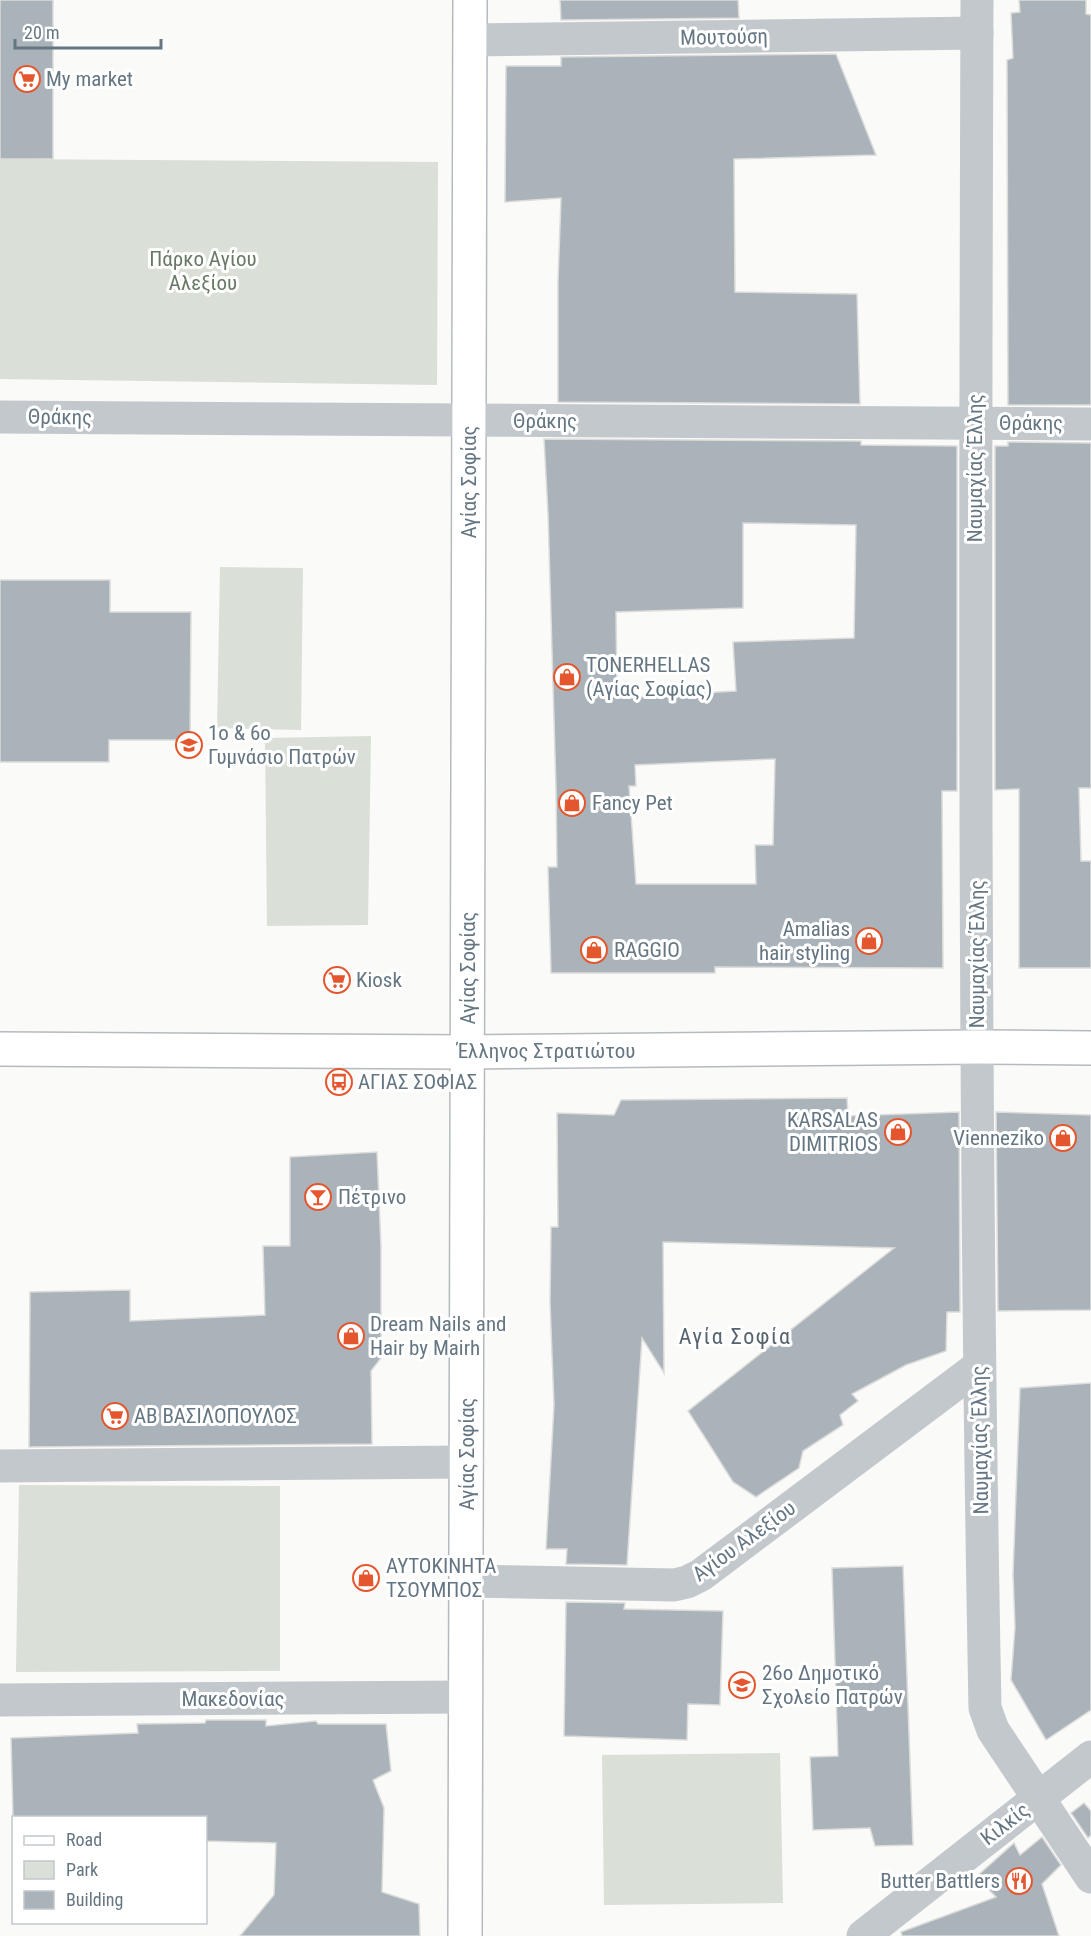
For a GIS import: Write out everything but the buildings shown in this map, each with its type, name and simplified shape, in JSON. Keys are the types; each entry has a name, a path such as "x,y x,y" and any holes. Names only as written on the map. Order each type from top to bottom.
{"main road":[{"name":"Αγίας Σοφίας","path":"465,1936 470,0"},
{"name":"Έλληνος Στρατιώτου","path":"0,1049 467,1052 1091,1048"}],"street":[{"name":"Ναυμαχίας Έλλης","path":"977,0 975,423 978,1367 985,1708 993,1730 1091,1877"},
{"name":"Μουτούση","path":"470,40 977,33"},
{"name":"Θράκης","path":"0,417 1091,424"},
{"name":"Αγίου Αλεξίου","path":"466,1581 674,1585 687,1582 701,1575 978,1367"},
{"path":"0,1466 467,1462"},
{"name":"Μακεδονίας","path":"0,1700 466,1697"},
{"name":"Κιλκίς","path":"863,1936 1091,1757"}],"green space":[{"name":"Πάρκο Αγίου Αλεξίου","path":"0,159 438,162 437,385 0,379"},
{"path":"220,567 303,568 301,730 217,728"},
{"path":"371,736 368,925 267,926 265,738"},
{"path":"19,1485 280,1486 280,1671 16,1672"},
{"path":"780,1753 783,1903 604,1905 602,1755"}],"place":[{"name":"My market","path":"27,79"},
{"name":"TONERHELLAS (Αγίας Σοφίας)","path":"567,677"},
{"name":"1ο & 6ο Γυμνάσιο Πατρών","path":"189,745"},
{"name":"Fancy Pet","path":"572,803"},
{"name":"Amalias hair styling","path":"869,941"},
{"name":"RAGGIO","path":"594,950"},
{"name":"Kiosk","path":"337,980"},
{"name":"ΑΓΙΑΣ ΣΟΦΙΑΣ","path":"339,1082"},
{"name":"KARSALAS DIMITRIOS","path":"898,1132"},
{"name":"Vienneziko","path":"1063,1138"},
{"name":"Πέτρινο","path":"318,1197"},
{"name":"Dream Nails and Hair by Mairh","path":"351,1336"},
{"name":"ΑΒ ΒΑΣΙΛΟΠΟΥΛΟΣ","path":"115,1416"},
{"name":"ΑΥΤΟΚΙΝΗΤΑ ΤΣΟΥΜΠΟΣ","path":"366,1578"},
{"name":"26ο Δημοτικό Σχολείο Πατρών","path":"742,1685"},
{"name":"Butter Battlers","path":"1019,1881"}],"district":[{"name":"Αγία Σοφία","path":"735,1336"}]}
